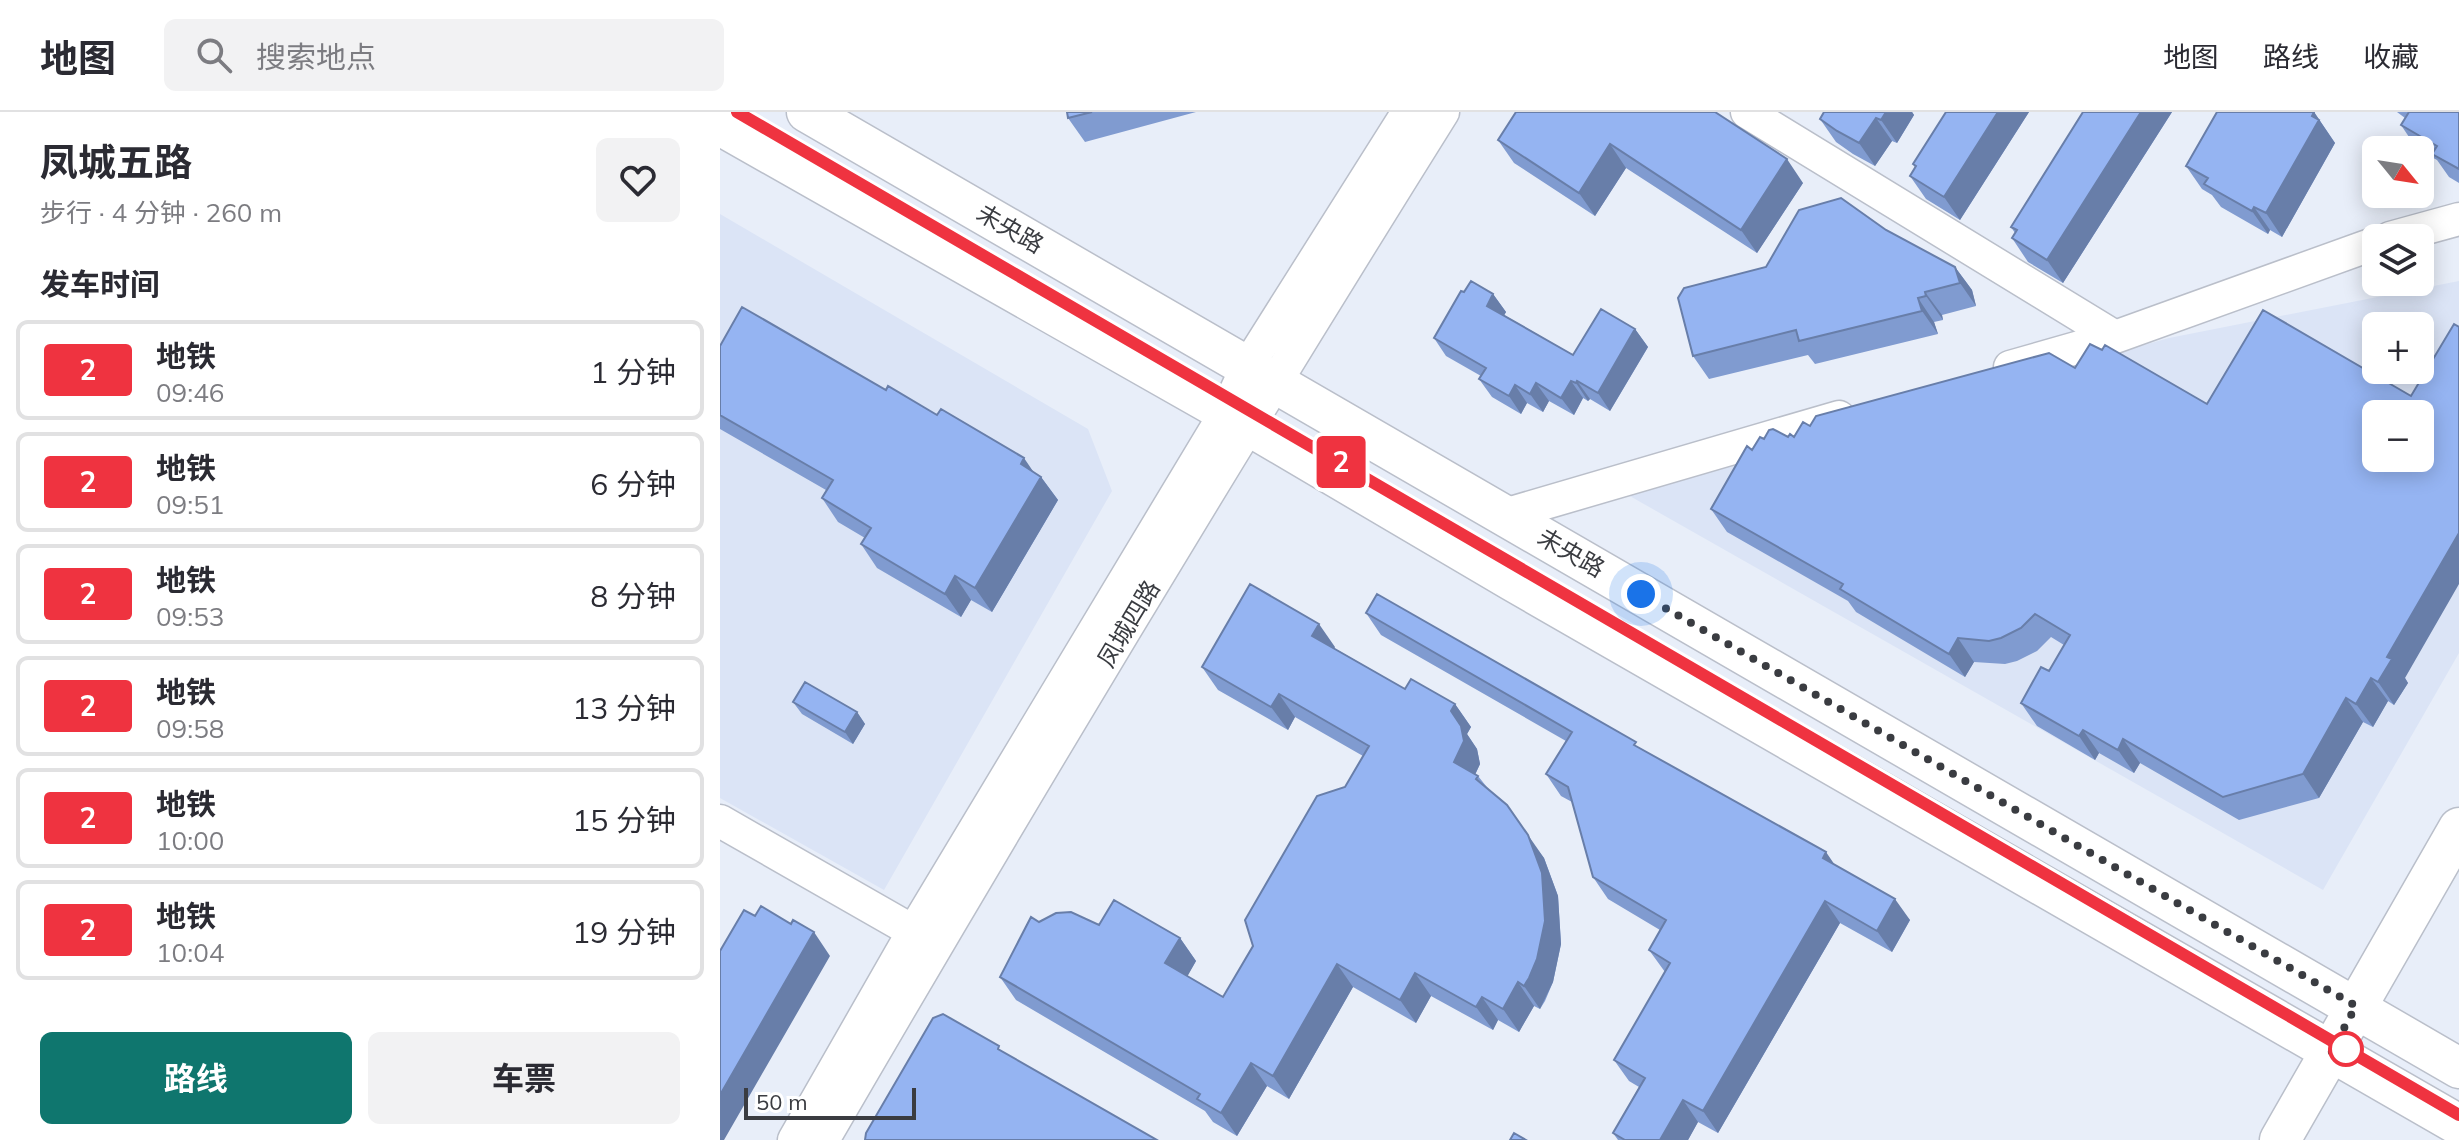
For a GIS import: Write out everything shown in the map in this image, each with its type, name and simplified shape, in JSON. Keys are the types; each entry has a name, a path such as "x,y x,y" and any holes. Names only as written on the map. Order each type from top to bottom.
{"main road":[{"name":"未央路","path":"807,112 2459,1068"},
{"path":"720,125 1237,419 2459,1125"},
{"path":"2280,1140 2342,1058 2459,828"},
{"path":"2367,1014 2459,881"},
{"path":"2310,1140 2342,1058"}],"street":[{"name":"凤城四路","path":"794,1140 925,938 1237,419 1408,112"},
{"name":"凤城四路","path":"1260,375 1443,112"},
{"path":"1747,112 2115,337"},
{"path":"2434,226 2459,219"},
{"path":"1978,377 2115,337 2362,248"},
{"path":"1504,515 1871,408"},
{"path":"720,821 925,938"},
{"name":"凤城四路","path":"823,1140 925,938"}],"shaded area":[{"path":"720,214 1088,429 1112,491 884,890 720,798"},
{"path":"2459,281 2459,653 2323,890 1621,491 2169,338 2383,296 2434,296 2434,286"}],"building":[{"path":"1067,112 1092,112 1068,118"},
{"path":"1516,112 1715,112 1787,159 1741,230 1610,144 1579,193 1498,140"},
{"path":"1824,112 1886,112 1881,120 1876,118 1859,143 1820,119"},
{"path":"1946,112 1998,112 1944,197 1910,176 1916,166 1913,164"},
{"path":"2083,112 2141,112 2047,260 2012,238 2017,230 2011,227"},
{"path":"2217,112 2314,112 2312,116 2319,120 2266,213 2254,207 2252,211 2204,184 2208,178 2186,166"},
{"path":"2409,112 2459,112 2459,169 2434,155 2437,146 2434,136 2420,136 2401,125"},
{"path":"1841,198 1886,230 1955,267 1960,283 1925,292 1926,296 1918,298 1922,311 1799,341 1796,330 1693,356 1678,298 1684,288 1766,267 1799,210"},
{"path":"1471,281 1493,294 1487,306 1573,355 1601,309 1635,329 1598,393 1577,381 1571,381 1561,398 1536,383 1530,394 1515,385 1509,396 1479,379 1486,368 1434,338 1461,291 1464,292"},
{"path":"742,307 886,390 888,386 937,415 941,409 1024,458 1021,464 1041,477 975,588 955,576 945,594 861,544 871,528 822,498 833,480 720,415 720,346"},
{"path":"2263,310 2362,368 2362,384 2390,384 2411,396 2418,384 2434,384 2434,357 2454,324 2459,327 2459,533 2387,657 2392,659 2378,682 2371,678 2356,704 2346,698 2303,774 2223,797 2123,739 2118,750 2083,730 2079,736 2021,703 2041,667 2049,671 2070,635 2035,614 2021,628 2001,638 1989,641 1958,638 1949,654 1840,589 1843,584 1711,509 1747,446 1752,450 1769,430 1794,437 1803,422 1810,426 1816,416 2049,353 2075,368 2090,344 2102,350 2105,345 2207,404"},
{"path":"1250,584 1319,624 1312,636 1405,689 1411,679 1455,704 1451,711 1461,726 1464,741 1454,762 1478,776 1476,779 1507,805 1528,835 1542,873 1545,921 1537,959 1529,978 1524,986 1518,982 1503,1009 1482,997 1476,1007 1415,973 1400,1000 1337,964 1273,1076 1251,1063 1221,1113 1197,1099 1200,1094 1000,977 1031,917 1039,922 1056,913 1071,912 1099,925 1114,900 1180,938 1165,963 1223,997 1253,946 1245,920 1317,796 1345,787 1369,746 1279,694 1271,707 1202,667"},
{"path":"1377,594 1636,742 1634,745 1826,852 1823,858 1895,899 1877,931 1825,901 1703,1111 1683,1100 1660,1140 1625,1140 1613,1133 1645,1078 1614,1060 1670,963 1649,950 1666,920 1593,877 1568,787 1546,774 1572,732 1366,613"},
{"path":"805,682 857,712 845,732 793,702"},
{"path":"761,906 791,924 793,920 814,932 720,1095 720,951 744,910 755,916"},
{"path":"943,1014 1157,1140 865,1140 866,1133 933,1018"},
{"path":"1514,1133 1526,1140 1510,1140"}],"metro line":[{"name":"2","path":"737,112 2459,1115"}],"route":[{"path":"1641,594 2356,1006 2331,1052 2346,1049"}]}
